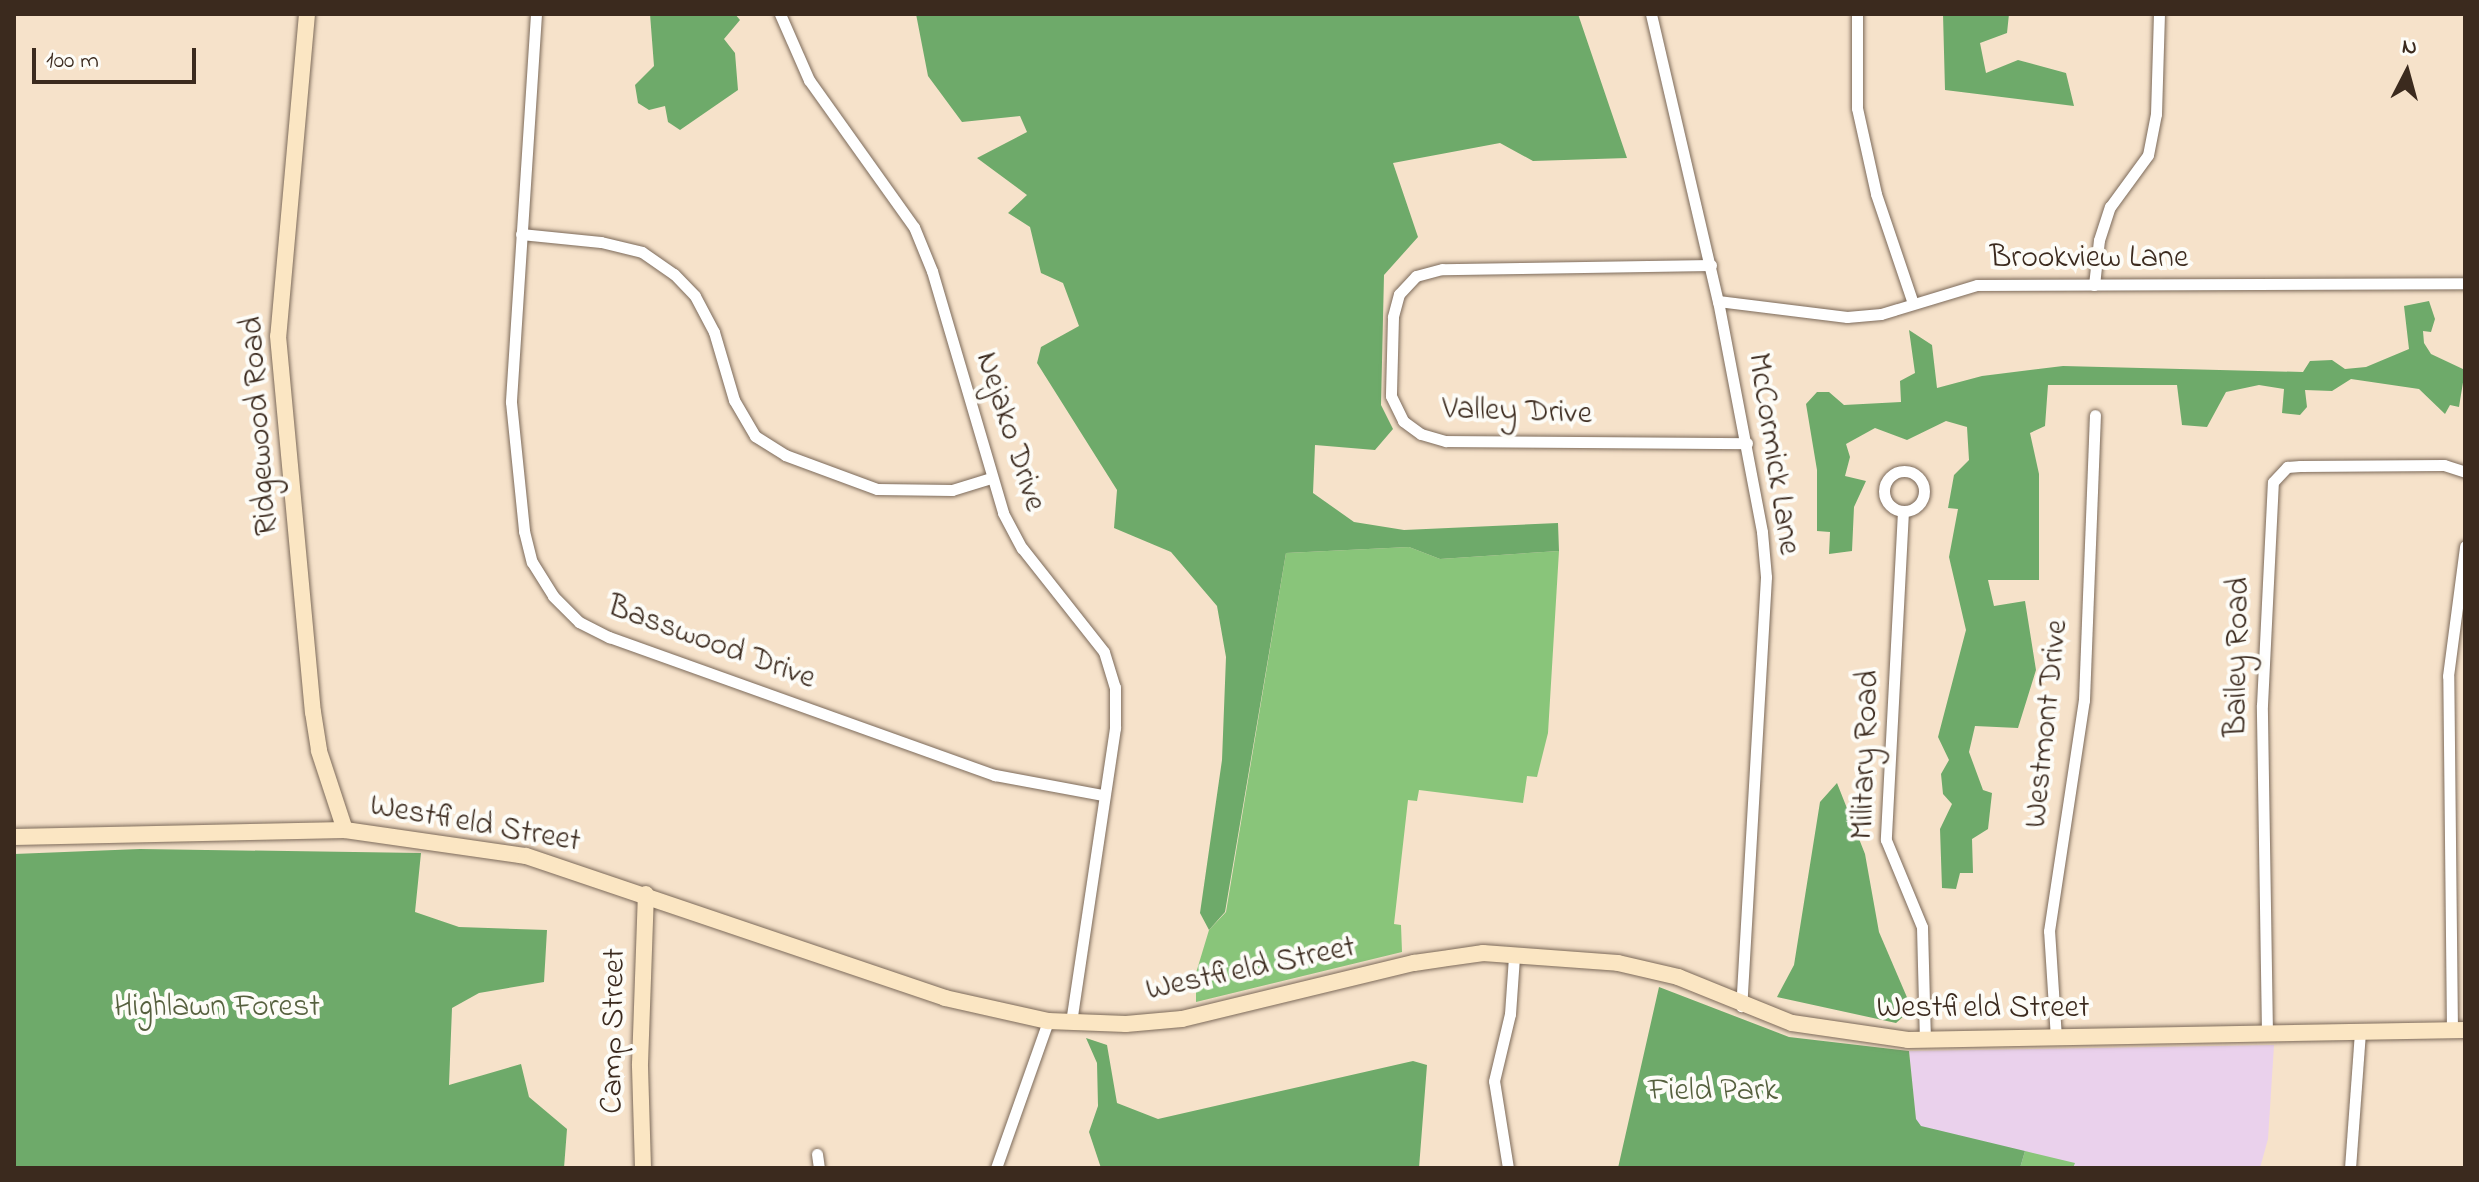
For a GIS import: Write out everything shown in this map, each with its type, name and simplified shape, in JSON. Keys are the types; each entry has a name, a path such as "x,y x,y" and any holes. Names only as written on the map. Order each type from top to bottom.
{"main road":[{"name":"Ridgewood Road","path":"307,14 278,336 313,712 319,751 345,830"},
{"name":"Westfield Street","path":"14,837 345,830 526,856 646,894 945,998 1048,1021 1182,1019 1445,957 1568,955 1658,971 1741,1006 1856,1036 1925,1041 2458,1030"},
{"name":"Camp Street","path":"643,1168 640,1064 646,894"}],"street":[{"name":"Basswood Drive","path":"536,14 511,402 524,531 532,562 546,585 579,622 609,637 995,775 1103,795"},
{"name":"Nejako Drive","path":"780,14 809,80 914,227 932,271 989,479 1022,548 1104,652 1115,687 1115,728 1071,1022"},
{"name":"McCormick Lane","path":"1651,14 1711,265 1747,443 1766,577 1741,1006"},
{"path":"1857,14 1857,108 1876,194 1913,303"},
{"path":"2094,285 2099,240 2110,207 2148,155 2156,114 2159,14"},
{"path":"521,234 615,245 642,252 674,274 695,296 714,332 734,400 755,436 785,455 877,489 952,490 989,479"},
{"name":"Valley Drive","path":"1711,265 1442,269 1416,276 1399,294 1393,317 1391,396 1403,421 1421,434 1446,441 1747,443"},
{"name":"Brookview Lane","path":"1718,301 1847,317 1881,314 1977,285 2465,283"},
{"name":"Westmont Drive","path":"2056,1038 2049,931 2084,700 2095,415"},
{"name":"Bailey Road","path":"2267,1034 2262,705 2273,482 2287,467 2300,466 2444,465 2465,472"},
{"name":"Military Road","path":"1903,511 1886,840 1922,927 1925,1041"},
{"path":"2458,1030 2448,676 2465,546"},
{"path":"1508,1168 1494,1081 1510,1014 1514,957"},
{"path":"996,1168 1048,1021"},
{"path":"2350,1168 2360,1032"},
{"path":"817,1154 819,1168"}],"shaded area":[{"path":"2274,1045 2268,1139 2260,1168 1952,1168 1917,1133 1909,1051"}],"green space":[{"path":"650,14 735,14 740,20 724,39 735,53 738,90 680,130 668,122 665,106 649,110 638,103 635,85 654,66"},
{"path":"916,14 1578,14 1627,158 1533,161 1500,143 1393,163 1418,237 1384,275 1381,405 1393,429 1375,450 1315,445 1313,493 1354,522 1404,530 1558,523 1559,551 1440,559 1409,547 1286,553 1225,912 1209,930 1200,913 1222,760 1226,657 1217,606 1171,552 1114,528 1117,490 1037,363 1041,347 1079,326 1063,283 1041,273 1030,227 1008,213 1027,195 977,158 1027,132 1020,116 962,122 928,76"},
{"path":"1943,14 2009,14 2007,33 1980,43 1986,73 2018,60 2066,73 2074,106 1945,90"},
{"path":"2429,301 2435,319 2431,332 2423,331 2424,343 2431,354 2465,370 2459,407 2450,405 2445,414 2419,389 2351,379 2332,391 2305,390 2307,407 2300,415 2282,413 2284,389 2259,385 2226,392 2207,427 2182,425 2177,385 2048,385 2045,426 2030,433 2039,474 2039,580 1988,580 1994,606 2025,601 2036,670 2018,728 1975,726 1969,752 1983,790 1992,793 1988,829 1972,839 1973,873 1960,873 1956,889 1942,888 1940,829 1952,804 1943,794 1941,774 1949,760 1938,737 1966,630 1949,557 1958,509 1948,508 1954,475 1969,460 1967,427 1946,421 1907,440 1875,428 1846,444 1850,457 1845,476 1866,481 1854,507 1852,551 1829,554 1830,532 1817,531 1817,470 1806,404 1817,392 1829,392 1844,405 1901,402 1900,381 1915,373 1909,330 1932,345 1937,388 1982,376 2063,366 2303,372 2310,361 2332,360 2345,369 2366,367 2409,349 2404,306"},
{"path":"1409,547 1440,559 1559,551 1548,733 1537,777 1527,776 1523,803 1419,790 1417,801 1408,800 1394,924 1401,925 1402,952 1196,1002 1196,973 1209,930 1226,912 1286,553"},
{"path":"1837,783 1865,854 1879,932 1912,1009 1896,1023 1777,997 1794,965 1820,802"},
{"name":"Highlawn Forest","path":"140,849 421,853 415,912 459,927 547,930 544,982 479,993 452,1008 449,1085 521,1064 529,1097 567,1129 564,1168 14,1168 14,854"},
{"name":"Field Park","path":"1659,987 1789,1037 1909,1051 1916,1119 1921,1126 2025,1151 2020,1168 1618,1168"},
{"path":"1086,1038 1107,1045 1117,1103 1158,1119 1413,1061 1427,1065 1419,1168 1101,1168 1089,1132 1098,1106 1097,1063"},
{"path":"2025,1151 2075,1163 2073,1168 2020,1168"}]}
